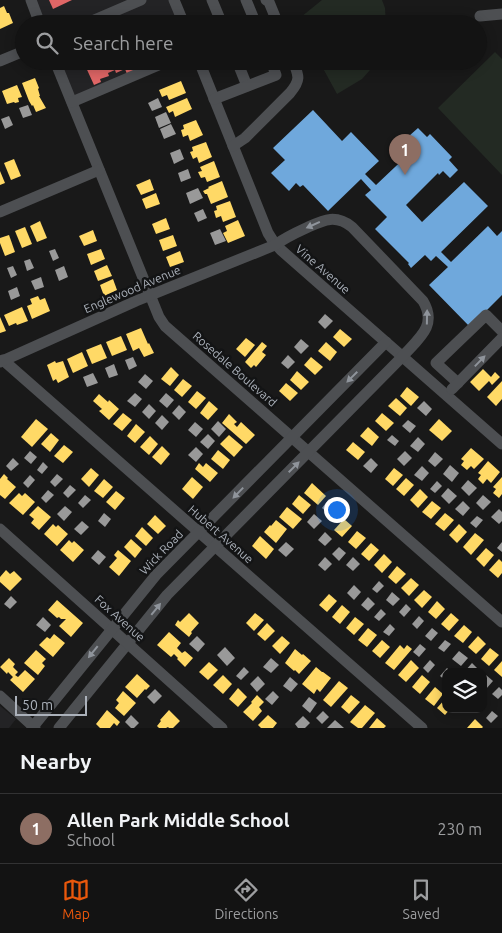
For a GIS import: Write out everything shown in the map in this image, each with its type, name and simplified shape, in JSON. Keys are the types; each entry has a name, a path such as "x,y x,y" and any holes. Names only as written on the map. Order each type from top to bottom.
{"street":[{"path":"31,0 37,15"},
{"path":"106,15 140,0"},
{"path":"174,0 180,15"},
{"path":"212,0 218,15"},
{"path":"246,0 252,15"},
{"path":"266,0 269,2 274,15"},
{"path":"487,15 502,14"},
{"path":"0,61 15,55"},
{"name":"Rosedale Boulevard","path":"59,70 159,318 165,326 502,622"},
{"path":"72,102 147,70"},
{"name":"Vine Avenue","path":"203,70 268,233 275,245 446,395 501,440"},
{"path":"241,70 247,86"},
{"path":"214,99 276,75 274,70"},
{"path":"233,146 245,138 290,93 296,85 298,78 296,70"},
{"path":"0,212 99,170"},
{"name":"Englewood Avenue","path":"2,361 150,296 275,245 289,235 325,220 340,220 352,228 423,300 429,317 427,326 402,357"},
{"path":"458,383 436,363 486,315 502,331"},
{"path":"446,395 502,338"},
{"name":"Wick Road","path":"34,728 156,575 386,342"},
{"path":"59,728 167,595 402,357"},
{"name":"Hubert Avenue","path":"2,361 422,728"},
{"name":"Fox Avenue","path":"0,529 222,728"},
{"path":"0,696 34,728"}],"shaded area":[{"path":"31,0 174,0 180,15 37,15"},
{"path":"322,0 382,0 385,15 303,15"},
{"path":"495,52 502,59 502,175 438,108 477,70 487,70 487,60"},
{"path":"59,70 146,70 72,102"},
{"path":"324,70 370,70 362,79 337,94"},
{"path":"0,706 16,719 9,728 0,728"}],"building: Homes":[{"path":"4,6 13,23 0,29 0,8"},
{"path":"35,78 39,88 39,96 46,108 36,112 29,101 22,83"},
{"path":"181,81 186,93 169,100 167,95 162,97 159,90"},
{"path":"17,85 22,97 18,98 19,102 7,104 2,91"},
{"path":"187,98 192,109 175,117 173,111 169,113 166,107"},
{"path":"196,120 203,135 190,141 188,135 183,137 181,130 184,129 183,125"},
{"path":"206,142 212,157 199,163 197,157 193,159 190,152 193,151 192,147"},
{"path":"14,159 21,176 11,180 4,163"},
{"path":"214,161 220,177 207,182 205,177 201,178 198,172 202,171 200,167"},
{"path":"0,171 5,183 0,185"},
{"path":"150,179 154,190 141,195 136,185"},
{"path":"222,181 228,197 211,204 207,194 203,191"},
{"path":"156,193 160,204 146,209 142,199"},
{"path":"230,201 236,217 223,222 221,216 216,218 214,211 217,210 216,206"},
{"path":"166,218 170,229 156,234 152,224"},
{"path":"238,220 245,236 228,243 223,233 227,231 225,226"},
{"path":"40,221 47,238 37,242 30,226"},
{"path":"25,227 32,244 22,248 15,231"},
{"path":"93,230 97,241 84,246 79,236"},
{"path":"9,235 15,252 5,256 0,238"},
{"path":"173,235 177,246 163,251 159,240"},
{"path":"101,249 105,259 91,265 87,254"},
{"path":"180,251 184,262 170,267 166,257"},
{"path":"107,265 112,276 98,281 94,271"},
{"path":"113,279 117,290 104,296 100,285"},
{"path":"38,296 40,300 45,298 50,311 32,319 27,306 32,304 30,299"},
{"path":"22,307 28,321 9,326 4,315"},
{"path":"0,317 6,331 0,333"},
{"path":"141,328 154,353 144,357 139,348 133,351 126,334"},
{"path":"340,329 352,339 344,347 333,337"},
{"path":"121,336 127,350 112,356 106,342"},
{"path":"246,338 255,345 245,357 236,349"},
{"path":"262,342 267,346 262,352 266,355 256,367 254,365 251,368 245,362"},
{"path":"326,342 337,352 330,361 318,351"},
{"path":"101,344 107,358 92,364 86,350"},
{"path":"82,352 88,366 73,373 67,359"},
{"path":"311,357 323,367 315,375 304,365"},
{"path":"55,361 56,363 63,361 69,377 58,383 56,379 53,381 47,365"},
{"path":"171,367 179,375 170,386 161,379"},
{"path":"483,369 491,377 495,372 500,377 492,385 489,381 479,391 470,382"},
{"path":"297,371 309,382 301,390 290,380"},
{"path":"183,379 192,386 182,397 174,390"},
{"path":"502,381 502,399 496,406 487,397"},
{"path":"286,383 298,393 290,401 279,391"},
{"path":"407,387 419,397 411,406 400,396"},
{"path":"197,391 206,398 196,409 188,402"},
{"path":"99,394 119,409 109,420 99,411 102,409 93,401"},
{"path":"396,398 407,408 400,416 388,406"},
{"path":"209,401 218,409 208,420 200,413"},
{"path":"123,413 132,420 122,431 113,424"},
{"path":"382,413 394,423 386,431 375,421"},
{"path":"229,414 237,422 234,424 237,427 241,422 255,435 246,444 222,423"},
{"path":"36,419 48,429 32,447 21,437"},
{"path":"439,419 452,431 442,441 429,430"},
{"path":"136,424 145,432 135,443 127,436"},
{"path":"368,427 379,437 372,446 360,436"},
{"path":"51,433 59,440 50,452 41,444"},
{"path":"229,435 243,447 234,457 220,444"},
{"path":"150,436 158,444 149,455 140,447"},
{"path":"353,442 365,452 358,460 346,450"},
{"path":"64,445 73,452 63,463 54,456"},
{"path":"162,446 170,454 161,465 152,457"},
{"path":"471,448 484,459 474,469 471,466 467,470 461,465 464,461 461,459"},
{"path":"218,450 230,460 223,469 211,459"},
{"path":"488,461 500,472 491,483 487,479 483,484 478,479 481,475 478,473"},
{"path":"199,463 203,467 206,463 218,473 210,482 195,469"},
{"path":"91,468 99,475 89,487 81,479"},
{"path":"394,468 403,475 393,486 385,479"},
{"path":"4,474 16,487 5,499 0,495 0,479"},
{"path":"192,477 203,487 193,499 182,489"},
{"path":"502,477 502,494 499,498 493,493 496,489 493,487"},
{"path":"406,478 414,485 404,496 396,489"},
{"path":"104,479 113,487 103,498 94,491"},
{"path":"312,483 326,496 318,505 304,493"},
{"path":"420,489 428,497 418,508 410,500"},
{"path":"116,491 125,498 115,510 106,502"},
{"path":"19,493 22,496 25,493 35,502 23,515 9,503"},
{"path":"299,495 311,505 303,514 292,504"},
{"path":"432,501 441,508 431,519 422,512"},
{"path":"38,506 51,517 39,530 31,523 34,519 29,515"},
{"path":"287,507 302,519 293,529 279,517"},
{"path":"445,513 454,520 444,531 435,524"},
{"path":"155,515 166,526 158,534 147,524"},
{"path":"344,519 352,526 342,537 334,530"},
{"path":"276,520 287,529 276,543 264,532"},
{"path":"53,524 56,527 58,525 68,534 57,546 44,534"},
{"path":"459,524 467,532 457,543 449,535"},
{"path":"142,527 153,538 146,546 135,536"},
{"path":"357,531 366,538 356,549 348,542"},
{"path":"475,533 484,540 471,555 463,547"},
{"path":"260,536 274,549 266,559 252,546"},
{"path":"131,539 142,549 135,558 124,547"},
{"path":"69,540 72,543 74,541 84,550 73,562 60,550"},
{"path":"371,543 379,550 369,561 361,554"},
{"path":"486,548 494,555 484,567 476,559"},
{"path":"118,550 131,561 119,576 109,567 117,558 114,555"},
{"path":"384,554 392,562 382,573 374,565"},
{"path":"499,559 502,562 502,573 498,578 489,570"},
{"path":"397,566 406,574 396,584 388,577"},
{"path":"6,570 10,574 14,571 22,579 10,591 0,582 0,577"},
{"path":"411,578 419,585 409,596 401,588"},
{"path":"424,590 432,597 422,608 414,600"},
{"path":"329,594 337,601 327,612 319,605"},
{"path":"57,600 83,623 71,637 59,626 66,619 57,618 48,610"},
{"path":"437,601 445,609 436,619 428,612"},
{"path":"342,605 350,612 340,624 332,617"},
{"path":"189,613 199,623 189,637 175,625 178,620 180,622"},
{"path":"255,613 264,620 254,631 246,623"},
{"path":"451,613 459,620 449,631 441,624"},
{"path":"355,617 364,624 354,635 346,628"},
{"path":"267,623 275,631 265,641 257,634"},
{"path":"464,625 472,632 463,643 454,636"},
{"path":"368,628 377,635 367,647 358,640"},
{"path":"169,632 181,643 177,648 182,653 185,651 193,658 185,667 174,654 171,657 157,645"},
{"path":"54,634 65,643 53,657 39,645 47,637 50,639"},
{"path":"282,636 290,643 280,654 272,646"},
{"path":"478,636 486,644 476,654 468,647"},
{"path":"382,640 390,647 380,658 372,651"},
{"path":"400,645 404,649 407,645 412,649 394,670 385,663"},
{"path":"490,648 499,655 489,666 481,659"},
{"path":"295,649 311,661 299,674 285,663"},
{"path":"36,650 46,659 42,663 45,666 38,675 24,663"},
{"path":"9,658 15,664 13,667 18,672 15,675 18,677 25,670 35,679 23,692 10,680 13,677 0,667"},
{"path":"411,660 419,668 406,682 398,675"},
{"path":"502,661 502,677 494,670"},
{"path":"209,662 218,670 208,680 199,672"},
{"path":"316,667 331,678 320,692 317,689 314,694 302,684"},
{"path":"137,674 150,686 137,698 125,687"},
{"path":"223,675 232,684 223,694 213,685"},
{"path":"422,675 430,682 420,694 412,687"},
{"path":"339,681 348,688 331,707 323,700"},
{"path":"435,687 442,693 434,706 425,699"},
{"path":"238,688 247,697 238,707 229,699"},
{"path":"123,691 136,703 124,716 115,708 119,703 116,700"},
{"path":"257,695 264,702 259,707 262,711 253,721 243,712"},
{"path":"351,695 360,702 349,714 341,707"},
{"path":"442,702 442,712 437,708"},
{"path":"365,705 375,713 362,728 358,728 350,722"},
{"path":"107,710 120,722 117,726 114,723 110,728 100,728 96,724"},
{"path":"169,710 180,721 173,728 159,728 157,726 160,720"},
{"path":"268,715 277,723 273,728 261,728 258,725"},
{"path":"377,718 386,726 384,728 369,728"},
{"path":"475,719 483,727 467,728"}],"building: Shops":[{"path":"49,0 72,0 53,9"},
{"path":"87,70 115,70 108,73 109,76 100,79 101,82 94,85"},
{"path":"125,70 136,70 127,74"}],"building: Schools":[{"path":"313,110 342,141 351,132 379,161 365,174 376,185 414,149 412,147 415,143 409,136 418,128 427,137 430,134 452,157 449,160 458,170 450,178 443,171 439,175 438,173 406,205 422,222 464,182 488,206 441,252 451,262 488,226 497,236 502,231 502,295 470,327 429,285 448,267 436,256 431,261 425,255 411,268 409,263 375,229 387,217 365,195 371,190 361,179 328,211 303,185 300,187 296,183 289,191 271,173 285,160 273,148"}],"building: Industry":[{"path":"158,98 162,107 152,111 148,103"},
{"path":"28,105 32,115 23,118 19,108"},
{"path":"166,112 171,123 159,128 155,117"},
{"path":"9,116 13,125 5,129 1,119"},
{"path":"171,124 176,134 164,139 160,129"},
{"path":"180,149 184,159 174,164 170,153"},
{"path":"188,169 191,178 181,182 178,173"},
{"path":"198,188 203,198 190,204 186,193"},
{"path":"203,209 207,218 198,222 194,213"},
{"path":"220,229 226,241 215,245 210,233"},
{"path":"55,249 59,258 53,261 49,251"},
{"path":"30,259 34,268 27,271 24,261"},
{"path":"13,266 17,275 11,278 7,268"},
{"path":"64,266 68,277 59,281 55,270"},
{"path":"41,277 44,287 35,290 31,281"},
{"path":"17,287 20,296 11,300 8,291"},
{"path":"325,314 333,321 325,329 318,322"},
{"path":"301,339 309,346 301,354 294,347"},
{"path":"288,355 295,362 288,369 281,363"},
{"path":"133,357 137,366 129,370 125,360"},
{"path":"114,364 118,375 109,378 105,368"},
{"path":"93,373 98,383 87,387 83,377"},
{"path":"145,374 153,381 146,389 138,382"},
{"path":"135,393 142,399 135,407 127,401"},
{"path":"166,393 174,400 167,408 159,401"},
{"path":"424,401 432,409 426,416 417,408"},
{"path":"149,404 156,411 149,419 142,412"},
{"path":"179,405 186,412 179,420 172,413"},
{"path":"162,415 169,422 162,430 155,423"},
{"path":"408,420 416,426 410,433 402,426"},
{"path":"218,421 226,429 219,437 211,429"},
{"path":"195,422 203,429 196,437 188,430"},
{"path":"208,434 215,441 208,449 200,442"},
{"path":"392,435 399,441 395,446 387,440"},
{"path":"418,437 425,444 418,452 410,446"},
{"path":"196,447 203,454 196,462 188,455"},
{"path":"30,451 37,457 31,464 24,458"},
{"path":"405,451 412,458 404,466 397,459"},
{"path":"435,452 443,459 435,467 428,461"},
{"path":"13,458 19,464 11,471 6,466"},
{"path":"371,458 378,465 371,473 363,466"},
{"path":"43,462 48,467 42,474 37,470"},
{"path":"450,465 459,473 452,482 443,474"},
{"path":"422,466 429,473 422,481 414,475"},
{"path":"57,474 63,479 55,487 50,482"},
{"path":"30,475 35,480 28,488 23,483"},
{"path":"468,480 477,488 469,496 461,488"},
{"path":"437,481 442,486 435,493 430,489"},
{"path":"70,485 76,490 68,498 63,493"},
{"path":"448,488 457,496 449,504 441,496"},
{"path":"48,490 54,495 46,503 41,498"},
{"path":"85,495 91,500 83,508 78,503"},
{"path":"483,495 491,502 483,510 476,503"},
{"path":"329,499 337,506 329,514 322,508"},
{"path":"463,501 470,508 463,516 455,509"},
{"path":"65,506 72,512 64,521 57,514"},
{"path":"499,509 502,512 502,521 499,524 491,517"},
{"path":"104,513 111,519 105,527 98,521"},
{"path":"314,514 322,521 314,529 307,522"},
{"path":"477,516 483,520 476,528 470,523"},
{"path":"82,521 89,527 81,535 74,529"},
{"path":"325,532 332,539 325,546 318,540"},
{"path":"286,542 294,549 286,557 278,550"},
{"path":"502,542 502,552 497,548"},
{"path":"339,547 346,553 339,561 332,554"},
{"path":"98,550 106,557 99,565 91,558"},
{"path":"325,557 332,564 325,571 318,565"},
{"path":"353,557 360,564 353,571 346,565"},
{"path":"379,581 384,586 377,593 372,589"},
{"path":"354,585 361,592 354,600 347,593"},
{"path":"392,592 400,599 393,606 386,600"},
{"path":"11,596 17,602 10,609 4,604"},
{"path":"368,597 375,604 368,611 361,605"},
{"path":"406,604 411,609 404,617 399,612"},
{"path":"381,609 386,614 379,621 374,617"},
{"path":"419,616 424,621 417,629 412,624"},
{"path":"43,617 51,625 45,632 36,625"},
{"path":"390,624 395,629 389,636 383,632"},
{"path":"432,628 438,633 431,641 425,636"},
{"path":"197,636 205,644 198,652 189,644"},
{"path":"445,640 451,644 444,652 438,648"},
{"path":"420,644 426,649 419,657 413,652"},
{"path":"225,647 235,658 227,666 217,655"},
{"path":"459,651 468,658 461,666 452,659"},
{"path":"271,658 279,665 271,673 263,667"},
{"path":"430,660 435,665 428,673 423,668"},
{"path":"472,663 477,668 468,668"},
{"path":"244,667 249,672 241,680 236,676"},
{"path":"258,676 265,684 257,692 250,684"},
{"path":"487,676 493,681 487,688"},
{"path":"290,677 298,684 291,692 283,686"},
{"path":"499,687 502,690 502,695 498,699 492,694"},
{"path":"155,689 162,696 154,704 147,697"},
{"path":"273,691 279,697 272,705 265,699"},
{"path":"309,697 317,703 310,713 302,706"},
{"path":"323,711 329,717 322,724 316,718"},
{"path":"492,711 498,716 491,723 486,718"},
{"path":"131,715 139,723 134,728 131,728 125,722"},
{"path":"303,716 310,723 305,728 298,728 295,724"},
{"path":"335,720 344,728 327,728"}],"place":[{"name":"Allen Park Middle School","path":"405,175"}]}
